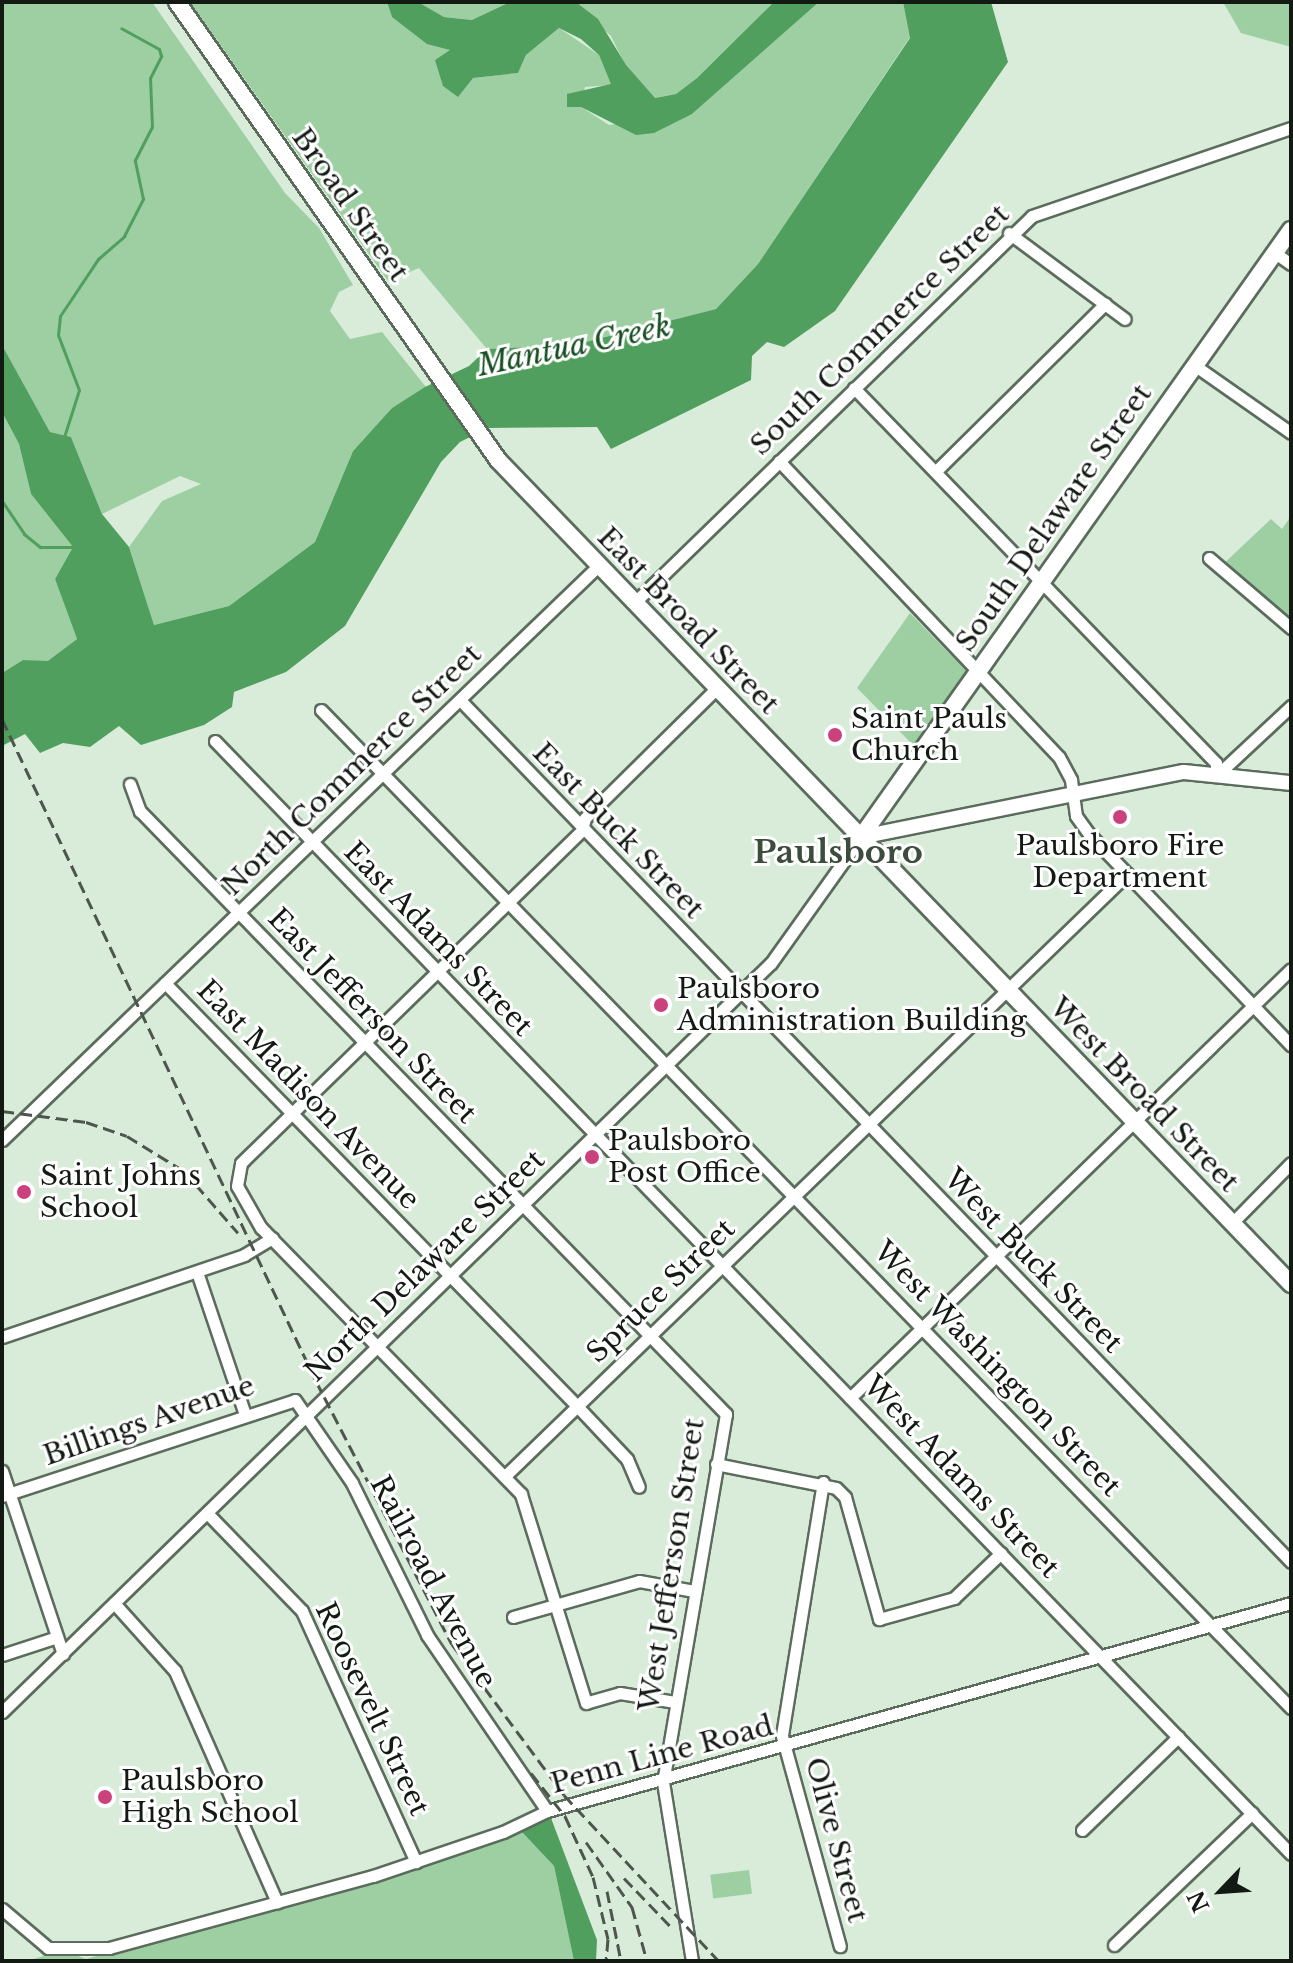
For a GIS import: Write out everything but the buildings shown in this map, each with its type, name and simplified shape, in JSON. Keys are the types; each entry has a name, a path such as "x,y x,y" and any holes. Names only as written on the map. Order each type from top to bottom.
{"main road":[{"name":"Broad Street","path":"177,2 481,437"},
{"name":"South Delaware Street","path":"861,837 1040,580 1291,230"},
{"name":"East Broad Street","path":"481,437 634,603 861,837"},
{"name":"West Broad Street","path":"861,837 1291,1284"}],"street":[{"name":"South Commerce Street","path":"634,603 1009,233 1056,204 1291,128"},
{"path":"1009,233 1125,319"},
{"path":"1275,253 1291,264"},
{"path":"936,471 1105,304"},
{"path":"1194,365 1291,433"},
{"path":"854,388 1216,763 1216,776"},
{"path":"779,461 979,668 1059,757 1071,780 1076,816 1127,874 1291,1045"},
{"path":"1209,558 1291,628"},
{"name":"North Commerce Street","path":"2,1140 452,703 461,701 599,565"},
{"path":"675,1702 620,1693 586,1703 521,1494 272,1238 252,1216 237,1186 246,1158 582,830 585,818 717,688"},
{"name":"East Buck Street","path":"461,701 740,994"},
{"path":"1216,776 1291,706"},
{"name":"West Washington Street","path":"321,710 1291,1708"},
{"name":"East Adams Street","path":"215,741 595,1135"},
{"path":"861,837 1176,773 1291,783"},
{"name":"East Jefferson Street","path":"130,784 140,811 523,1205"},
{"name":"North Delaware Street","path":"2,1712 740,994 785,946 861,837"},
{"name":"Spruce Street","path":"505,1476 1127,874"},
{"path":"850,1398 1251,1004 1291,969"},
{"name":"East Madison Avenue","path":"165,983 627,1459 639,1487"},
{"name":"West Buck Street","path":"740,994 1291,1562"},
{"name":"West Adams Street","path":"595,1135 1291,1854"},
{"path":"1232,1223 1291,1163"},
{"name":"West Jefferson Street","path":"523,1205 726,1414 663,1782 692,1961"},
{"path":"2,1337 197,1272 272,1238"},
{"path":"197,1272 245,1415"},
{"name":"Billings Avenue","path":"6,1495 295,1400 305,1414"},
{"name":"Railroad Avenue","path":"305,1414 352,1483 435,1648 547,1811"},
{"path":"716,1464 823,1482 845,1497 879,1619 954,1598 1001,1553"},
{"path":"2,1471 6,1495 63,1654"},
{"name":"Olive Street","path":"823,1482 782,1736 840,1946"},
{"name":"Roosevelt Street","path":"208,1514 302,1611 416,1862"},
{"path":"513,1617 639,1581 694,1591"},
{"path":"114,1603 175,1671 277,1902"},
{"name":"Penn Line Road","path":"2,1909 48,1948 109,1948 416,1862 547,1811 663,1782 1291,1603"},
{"path":"2,1655 57,1637"},
{"path":"1082,1830 1178,1737"},
{"path":"1114,1945 1252,1813"}],"shaded area":[{"path":"2,2 152,2 285,193 319,228 353,285 339,292 330,311 350,339 382,332 426,387 392,408 353,451 315,542 229,606 154,625 129,547 162,501 201,484 180,476 102,514 71,437 50,432 2,345"},
{"path":"190,2 387,2 392,17 451,51 473,78 518,73 526,55 559,28 599,55 612,85 585,87 581,107 609,125 692,114 819,2 903,2 910,37 758,264 716,309 574,345 487,349 419,268 388,281"},
{"path":"418,2 510,2 473,20 444,17"},
{"path":"571,2 774,2 697,78 676,94 654,98 625,65 611,36"},
{"path":"1223,2 1291,2 1291,47 1241,33"},
{"path":"2,412 19,444 31,494 73,547 55,579 77,639 48,662 23,660 2,673"},
{"path":"1291,516 1291,639 1218,569 1271,519 1282,529"},
{"path":"910,613 967,672 914,746 857,688"},
{"path":"521,1831 554,1866 574,1961 27,1961 63,1950 86,1959"},
{"path":"749,1870 752,1894 713,1899 710,1875"}],"water":[{"path":"387,2 418,2 444,17 472,20 510,2 577,3 598,19 626,65 655,98 676,94 697,78 774,2 819,2 692,114 654,133 636,135 581,107 567,107 567,94 611,84 599,55 581,39 559,28 526,55 518,73 473,78 458,97 443,86 435,60 450,50 427,44 392,17"},
{"name":"Mantua Creek","path":"903,2 991,2 1008,62 835,311 784,347 767,342 752,356 751,380 611,449 597,427 488,428 460,442 441,462 345,626 286,672 234,692 232,707 204,725 141,745 119,726 90,747 63,743 40,753 25,734 2,746 2,673 23,660 48,661 77,639 55,579 73,547 31,494 19,444 2,412 2,345 50,432 71,437 102,514 129,547 154,625 229,606 315,542 353,451 392,408 425,387 469,366 487,349 574,345 716,309 758,264 910,38"},
{"path":"551,1818 597,1940 596,1961 574,1961 554,1866 521,1831"}],"waterway":[{"path":"64,437 79,390 58,335 60,316 98,259 124,236 143,199 135,160 152,127 150,78 161,56 159,49 121,28"},
{"path":"2,501 24,534 40,547 73,547"}],"railway":[{"path":"2,719 316,1381 452,1644 564,1795 719,1961"},
{"path":"2,1111 86,1122 127,1136 184,1171 238,1233"},
{"path":"531,1773 565,1816 593,1877 608,1939 606,1961"},
{"path":"586,1842 632,1907 647,1961"},
{"path":"624,1878 671,1927"},
{"path":"607,1891 621,1961"}],"place":[{"name":"Saint Pauls Church","path":"835,735"},
{"name":"Paulsboro Fire Department","path":"1120,817"},
{"name":"Paulsboro Administration Building","path":"661,1005"},
{"name":"Paulsboro Post Office","path":"592,1157"},
{"name":"Saint Johns School","path":"24,1192"},
{"name":"Paulsboro High School","path":"105,1797"}],"district":[{"name":"Paulsboro","path":"838,852"}]}
